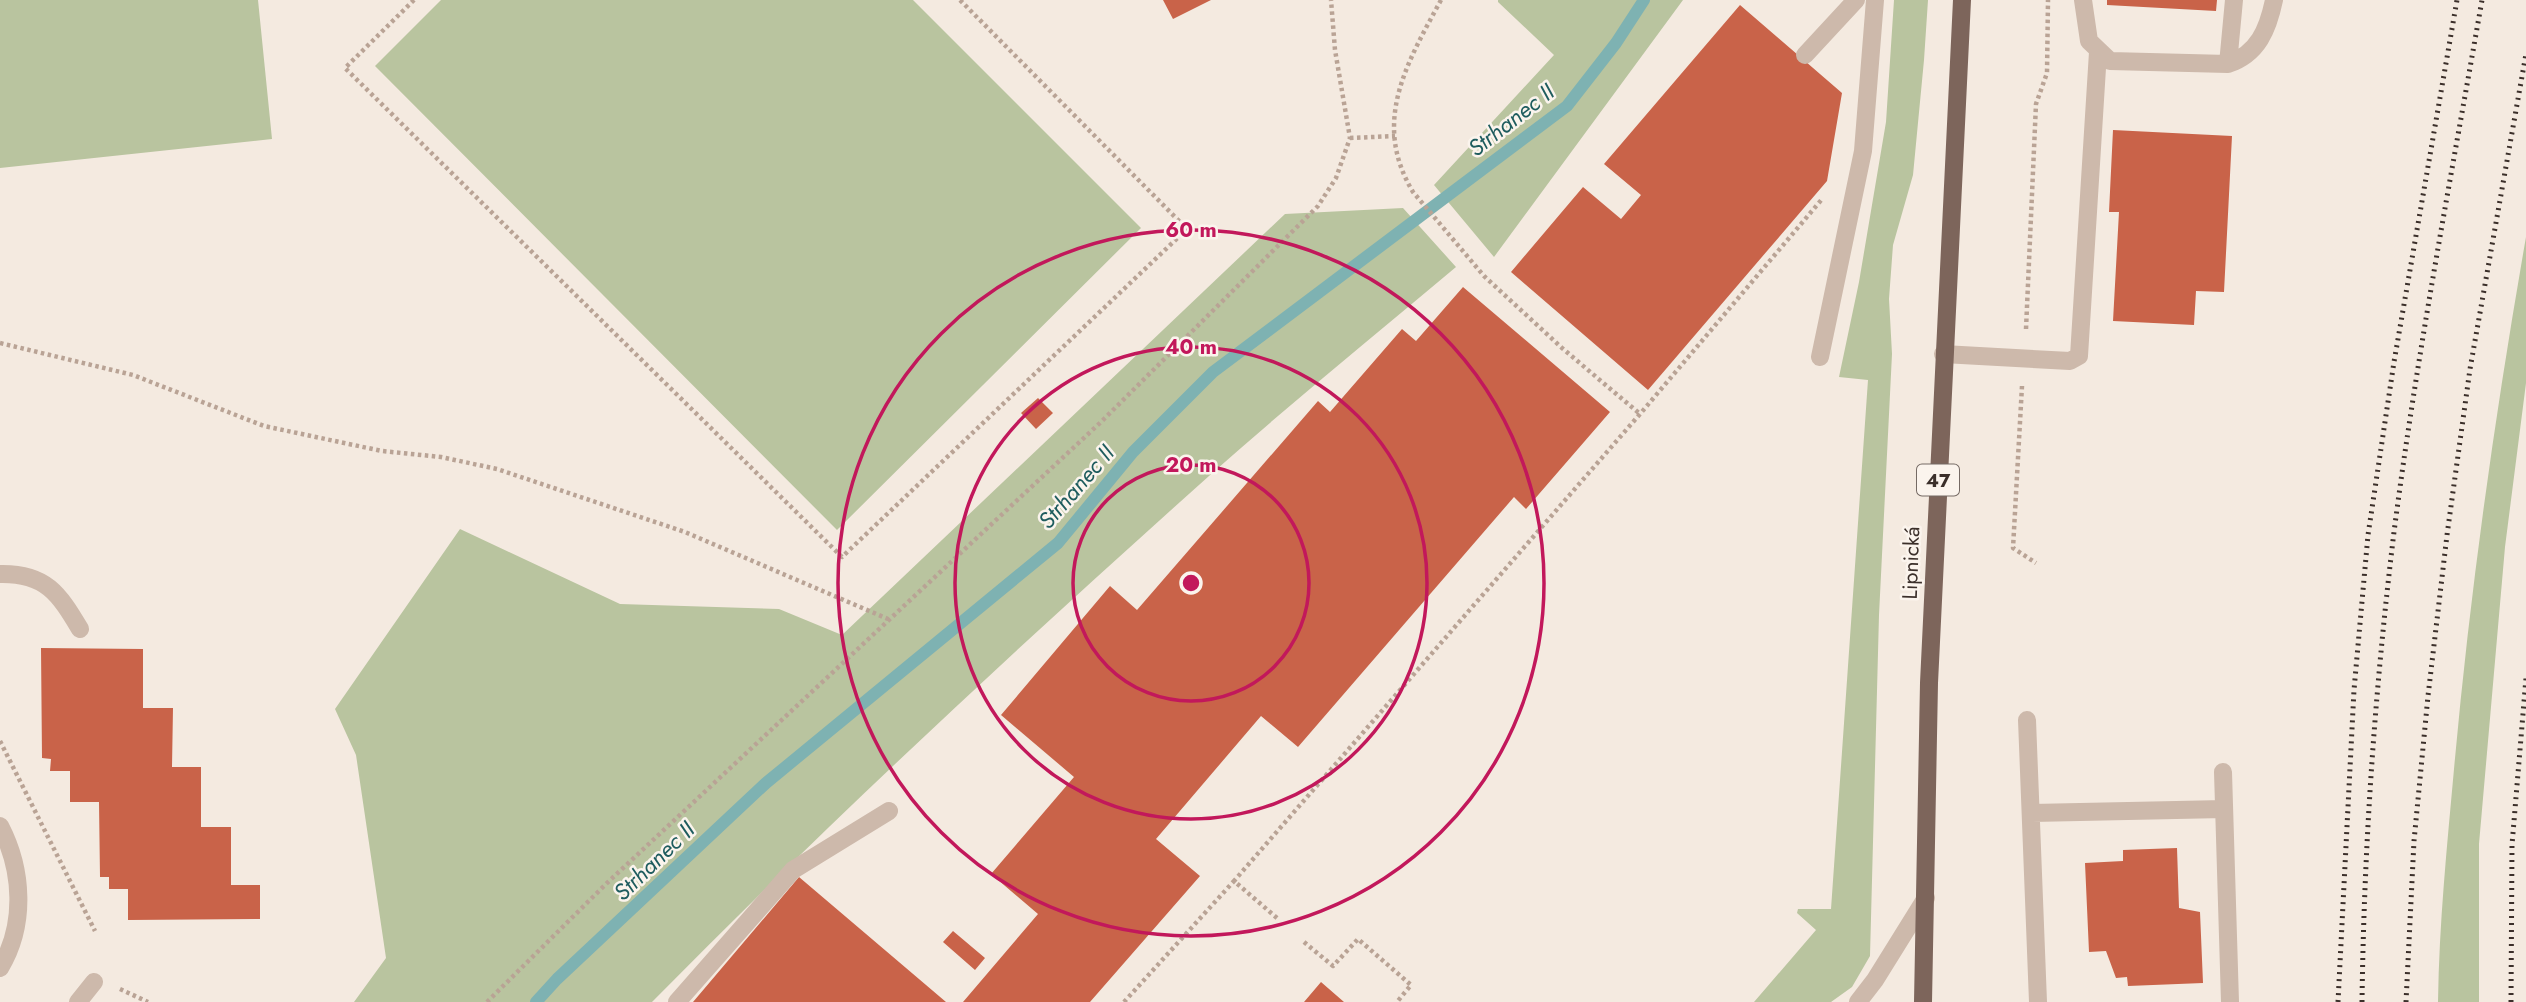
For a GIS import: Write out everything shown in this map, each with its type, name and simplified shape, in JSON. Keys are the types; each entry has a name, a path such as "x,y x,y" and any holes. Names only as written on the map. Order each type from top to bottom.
{"main road":[{"name":"Lipnická","path":"1923,1002 1929,683 1962,0"}],"street":[{"path":"1805,55 1856,0"},
{"path":"1820,357 1863,151 1875,0"},
{"path":"2082,0 2089,41 2110,61 2228,64 2241,60 2263,36 2274,0"},
{"path":"2228,64 2234,0"},
{"path":"1943,354 2070,361 2079,356 2098,52"},
{"path":"0,574 25,576 44,584 61,597 80,629"},
{"path":"2027,720 2038,1002"},
{"path":"2223,772 2230,1002"},
{"path":"2031,813 2224,809"},
{"path":"677,1002 793,870 889,811"},
{"path":"0,827 16,864 18,886 13,939 0,968"},
{"path":"1858,1002 1875,981 1926,898"},
{"path":"78,1002 94,982"}],"path":[{"path":"414,0 345,68 842,557 1187,229 960,0"},
{"path":"487,1002 607,883 1101,422 1306,219 1327,194 1336,178 1350,138 1335,50 1331,0"},
{"path":"1441,0 1408,61 1398,95 1395,136 1400,166 1413,192 1484,276 1562,348 1640,414"},
{"path":"2025,341 2036,104 2047,73 2048,0"},
{"path":"1350,138 1395,136"},
{"path":"1124,1002 1234,881 1640,414 1828,191"},
{"path":"0,343 133,375 264,426 382,451 441,457 497,469 685,532 888,619"},
{"path":"2022,374 2013,548 2036,564"},
{"path":"0,741 95,931"},
{"path":"1234,881 1277,918"},
{"path":"1304,942 1332,966 1358,939 1412,985 1397,1002"}],"green space":[{"path":"0,0 258,0 272,139 0,168"},
{"path":"441,0 913,0 1141,228 837,530 375,66"},
{"path":"1498,0 1683,0 1494,257 1434,185 1554,55"},
{"path":"1894,0 1928,0 1913,175 1893,245 1889,299 1892,354 1879,615 1870,956 1852,987 1831,1002 1754,1002 1816,930 1797,913 1798,909 1831,909 1868,380 1839,377 1859,282 1886,122"},
{"path":"1403,208 1456,267 1301,396 1067,604 857,800 652,1002 354,1002 386,958 356,755 335,709 460,529 620,604 779,609 842,635 1285,214"},
{"path":"2526,237 2526,383 2505,547 2479,844 2479,1002 2438,1002 2444,885 2468,636 2494,436"}],"building":[{"path":"1163,0 1211,0 1173,19"},
{"path":"2107,0 2217,0 2216,11 2107,5"},
{"path":"1740,5 1842,93 1827,181 1648,390 1511,272 1583,187 1621,219 1641,195 1604,164"},
{"path":"2113,130 2232,136 2224,292 2196,291 2194,325 2113,321 2119,212 2109,212"},
{"path":"1463,287 1610,412 1526,509 1514,497 1298,747 1261,716 1156,839 1200,876 1090,1002 963,1002 1038,914 991,874 1074,777 1001,715 1110,586 1137,610 1318,401 1330,412 1402,329 1416,341"},
{"path":"1038,398 1053,413 1036,429 1021,413"},
{"path":"41,648 143,649 143,708 173,708 172,767 201,767 201,827 231,827 231,885 260,885 260,919 128,920 128,889 109,889 109,877 100,877 99,802 70,802 70,771 50,771 51,759 42,758"},
{"path":"2177,848 2179,908 2200,912 2203,983 2128,986 2127,977 2116,978 2106,951 2089,952 2085,863 2123,861 2123,850"},
{"path":"799,877 946,1002 693,1002"},
{"path":"953,931 985,958 975,970 943,942"},
{"path":"1321,982 1344,1002 1304,1002"}],"waterway":[{"name":"Strhanec II","path":"536,1002 557,979 766,783 1058,543 1133,452 1213,372 1567,106 1616,43 1644,0"}],"railway":[{"path":"2338,1002 2354,690 2368,535 2394,362 2457,0"},
{"path":"2362,1002 2372,767 2394,532 2424,332 2482,0"},
{"path":"2406,1002 2414,841 2447,535 2470,369 2526,54"},
{"path":"2511,1002 2512,845 2526,678"}]}
